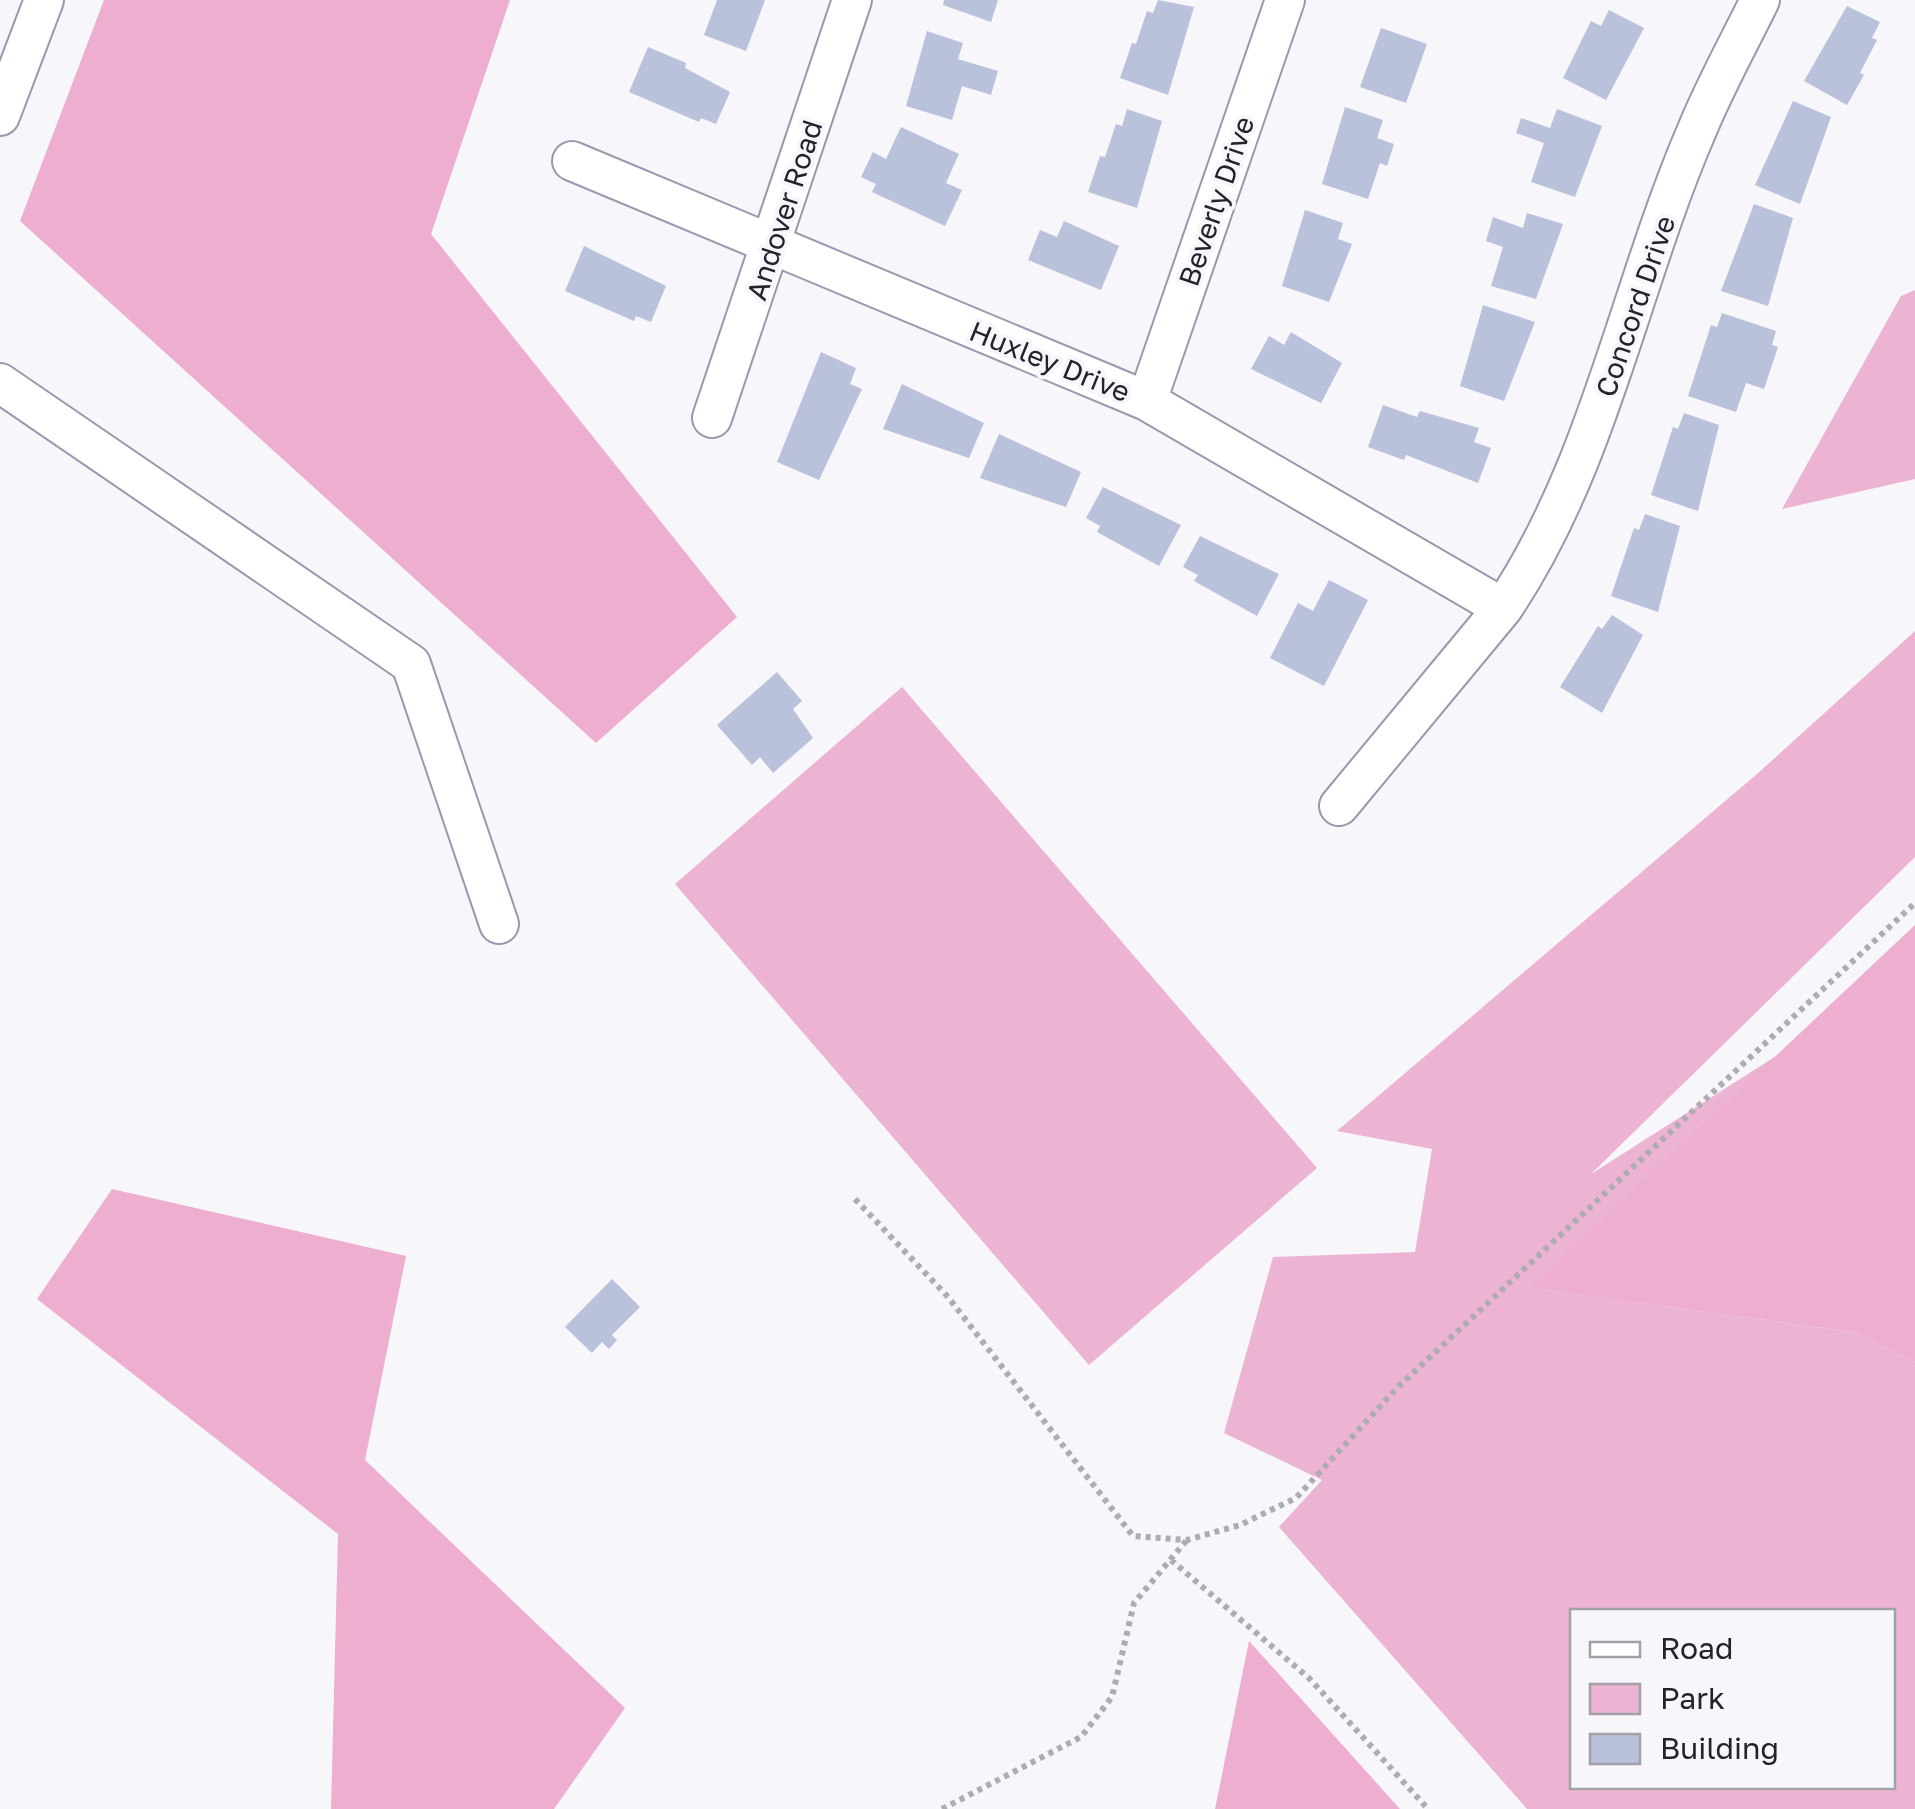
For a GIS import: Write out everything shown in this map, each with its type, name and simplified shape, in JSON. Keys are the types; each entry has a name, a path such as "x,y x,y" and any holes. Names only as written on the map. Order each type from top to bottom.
{"street":[{"path":"0,116 44,0"},
{"name":"Andover Road","path":"712,418 773,246 852,0"},
{"name":"Beverly Drive","path":"1148,401 1285,0"},
{"name":"Concord Drive","path":"1339,806 1526,575 1587,441 1696,130 1760,0"},
{"name":"Huxley Drive","path":"572,161 1148,401 1503,608"},
{"path":"0,383 411,664 499,924"}],"path":[{"path":"855,1199 948,1297 1133,1536 1187,1540 1240,1525 1296,1498 1396,1388 1915,903"},
{"path":"942,1809 1081,1737 1112,1697 1134,1603 1187,1540"},
{"path":"1171,1560 1310,1678 1428,1809"}],"green space":[{"path":"1915,290 1915,479 1782,509 1901,296"},
{"path":"1915,631 1915,857 1591,1174 1787,1049 1530,1288 1853,1332 1915,1362 1915,1809 1527,1809 1279,1527 1322,1480 1224,1433 1273,1257 1415,1252 1432,1149 1337,1131 1757,774"},
{"path":"902,687 1317,1168 1089,1365 675,884"}],"shaded area":[{"path":"104,0 510,0 431,234 737,617 596,743 20,221"},
{"path":"1915,925 1915,1362 1853,1332 1529,1288"},
{"path":"112,1189 406,1256 365,1460 625,1708 554,1809 331,1809 338,1534 37,1299"},
{"path":"1249,1641 1400,1809 1215,1809"}],"building":[{"path":"717,0 765,0 746,51 704,35"},
{"path":"944,0 998,0 991,22 943,5"},
{"path":"1158,0 1194,7 1168,95 1120,78 1147,11 1153,13"},
{"path":"1847,6 1880,22 1872,38 1877,40 1860,73 1864,75 1847,105 1804,81"},
{"path":"1609,10 1644,28 1606,100 1563,78 1591,21 1601,26"},
{"path":"1381,28 1427,44 1406,103 1360,87"},
{"path":"927,31 963,43 958,59 998,71 991,95 962,86 952,120 906,106"},
{"path":"648,47 686,63 685,68 730,92 716,124 701,118 699,122 629,92"},
{"path":"1793,101 1831,117 1800,204 1755,185"},
{"path":"1345,107 1383,120 1377,138 1394,144 1387,166 1380,163 1368,199 1322,184"},
{"path":"1127,109 1162,121 1137,208 1088,192 1100,156 1105,157 1116,124 1122,126"},
{"path":"1557,109 1602,126 1575,197 1531,182 1544,143 1516,133 1521,118 1550,128"},
{"path":"901,127 959,154 946,183 962,190 945,226 872,192 876,184 861,177 873,152 886,159"},
{"path":"1754,204 1793,218 1768,306 1721,291"},
{"path":"1305,210 1343,223 1338,239 1352,244 1329,302 1282,286"},
{"path":"1527,213 1563,224 1536,299 1491,286 1503,247 1486,241 1493,217 1523,228"},
{"path":"1064,221 1119,246 1101,290 1028,260 1040,230 1057,237"},
{"path":"584,246 666,286 651,322 636,316 634,321 565,291"},
{"path":"1483,305 1535,322 1504,401 1460,386"},
{"path":"1722,313 1776,331 1772,345 1778,347 1764,389 1746,383 1736,412 1688,396 1711,325 1717,327"},
{"path":"1291,332 1342,363 1321,403 1251,369 1269,336 1284,345"},
{"path":"821,352 856,368 850,384 862,389 819,480 777,462"},
{"path":"902,384 984,423 969,458 883,429"},
{"path":"1383,405 1417,417 1420,411 1479,428 1474,442 1491,448 1478,483 1406,455 1404,460 1368,447"},
{"path":"1684,413 1719,425 1698,511 1651,495 1673,427 1678,429"},
{"path":"999,434 1081,472 1066,507 980,478"},
{"path":"1103,487 1181,525 1159,566 1097,532 1100,526 1086,518"},
{"path":"1645,514 1680,526 1658,612 1611,596 1634,528 1639,530"},
{"path":"1200,536 1279,574 1257,616 1194,581 1198,575 1183,567"},
{"path":"1329,580 1368,600 1324,686 1270,658 1298,603 1313,611"},
{"path":"1612,615 1643,635 1602,713 1560,687 1598,626 1602,629"},
{"path":"777,672 802,701 793,709 813,738 773,773 760,757 752,765 717,725"},
{"path":"612,1279 640,1307 612,1335 617,1340 609,1349 602,1342 592,1353 565,1327"}]}
